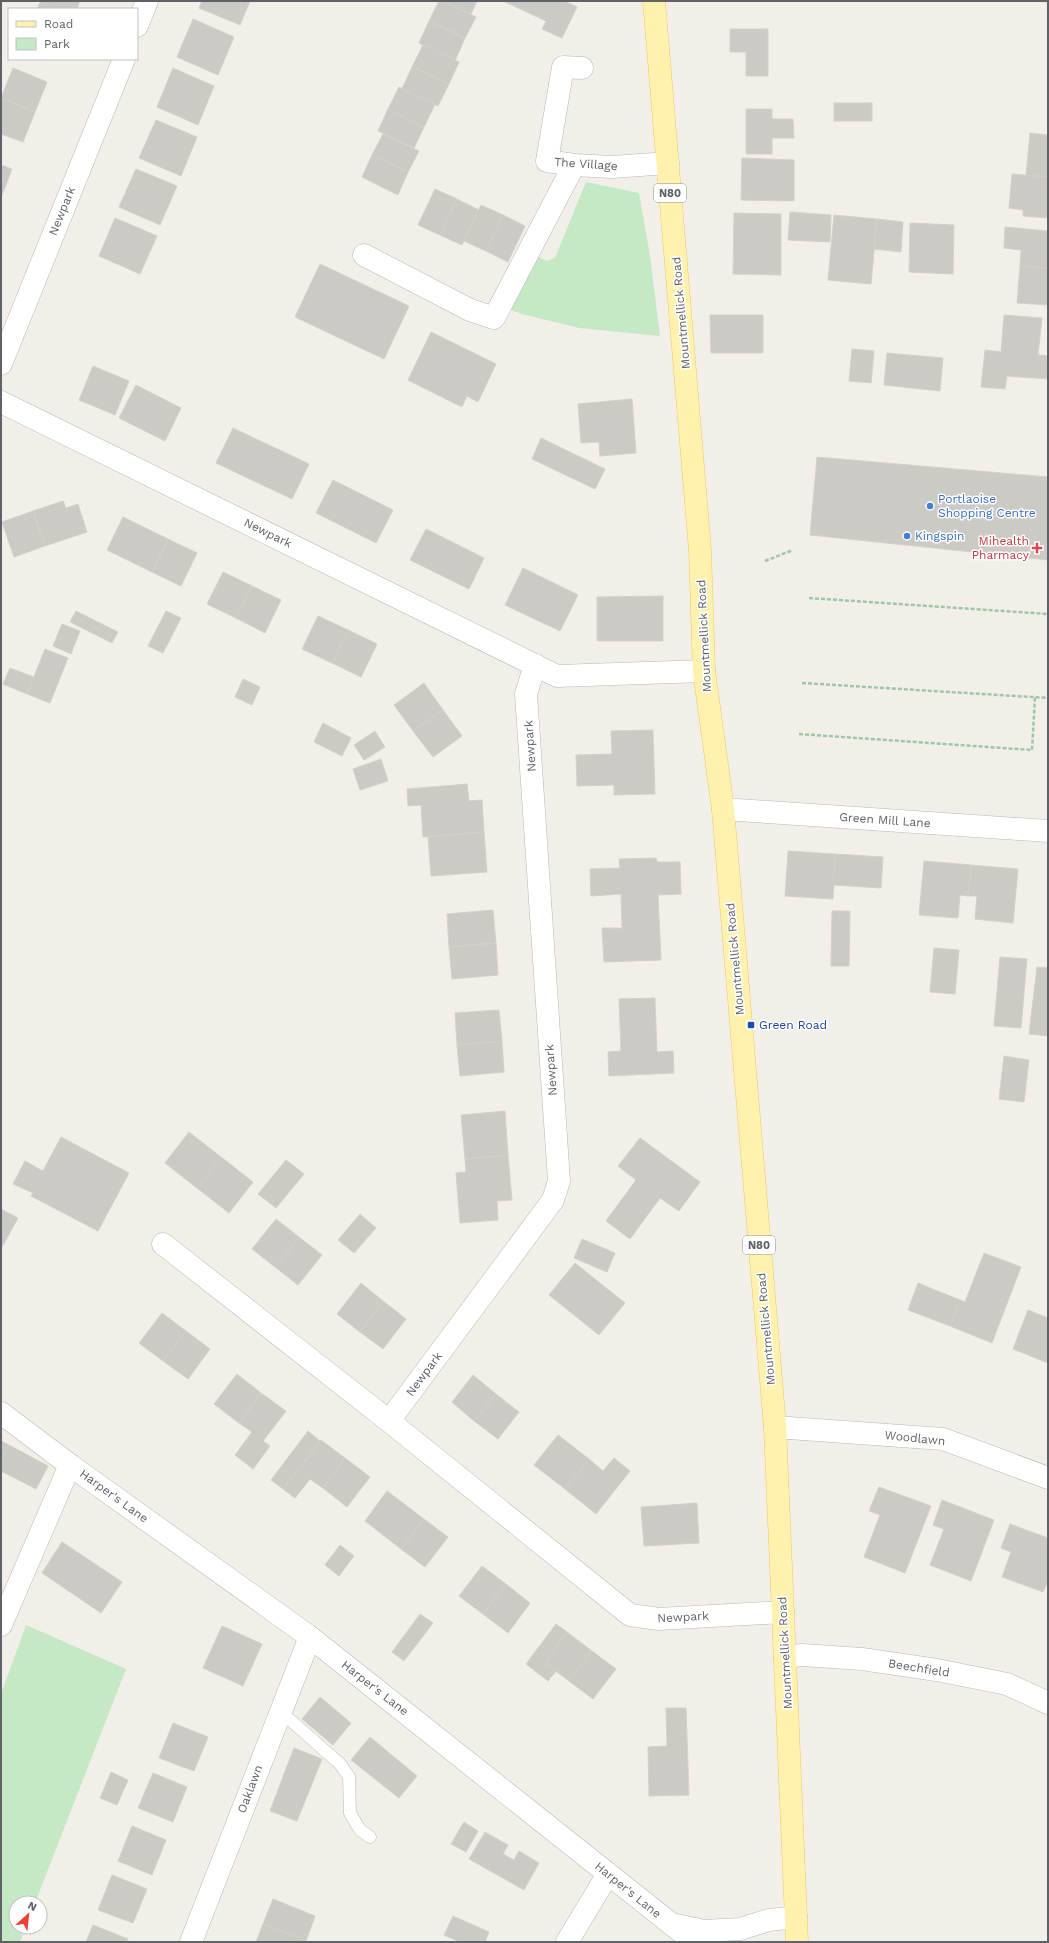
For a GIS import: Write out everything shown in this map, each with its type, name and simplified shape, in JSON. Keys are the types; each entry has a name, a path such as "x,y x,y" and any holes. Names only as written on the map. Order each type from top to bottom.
{"main road":[{"name":"Mountmellick Road","path":"654,1 700,550 704,671 723,809 775,1427 797,1942"}],"street":[{"path":"138,24 147,1"},
{"name":"Newpark","path":"1,364 124,60"},
{"name":"The Village","path":"582,68 563,67 547,161 574,165 612,167 668,163"},
{"path":"364,255 470,310 494,318 574,165"},
{"name":"Newpark","path":"1,402 557,676 704,671"},
{"name":"Newpark","path":"389,1421 554,1200 559,1181 526,694 535,665"},
{"name":"Green Mill Lane","path":"723,809 1048,831"},
{"name":"Newpark","path":"163,1244 389,1421 630,1615 659,1619 783,1612"},
{"name":"Harper's Lane","path":"1,1413 70,1465 310,1637 694,1942"},
{"name":"Woodlawn","path":"775,1427 943,1439 1048,1478"},
{"name":"Harper's Lane","path":"1,1625 70,1465"},
{"name":"Oaklawn","path":"191,1942 310,1637"},
{"name":"Beechfield","path":"785,1657 802,1655 862,1658 937,1670 1007,1684 1048,1703"},
{"path":"566,1942 608,1874"},
{"name":"Harper's Lane","path":"670,1924 704,1931 740,1929 769,1920 796,1917"}],"lane":[{"path":"280,1711 340,1764 349,1777 350,1814 360,1830 370,1837"}],"path":[{"path":"765,561 793,550"},
{"path":"809,598 1048,614"},
{"path":"802,683 1048,698"},
{"path":"799,734 1032,750 1035,697"}],"green space":[{"path":"586,182 639,193 650,256 660,336 579,328 522,314 503,307 531,253 547,261 555,258"},
{"path":"26,1625 126,1669 38,1895 8,1895 8,1935 23,1935 20,1942 1,1942 1,1694"}],"building":[{"path":"40,1 80,1 77,8 52,8 40,3"},
{"path":"202,1 250,1 240,25 199,8"},
{"path":"439,1 443,1 476,17 465,38 429,21"},
{"path":"443,1 477,1 471,14"},
{"path":"503,1 564,1 577,7 562,38 542,29 546,21"},
{"path":"40,3 52,8 38,8"},
{"path":"193,19 234,37 218,75 177,57"},
{"path":"429,21 465,38 455,61 419,43"},
{"path":"730,29 768,29 768,76 746,76 746,52 730,52"},
{"path":"423,45 459,62 449,84 412,67"},
{"path":"412,67 449,84 438,106 402,89"},
{"path":"13,68 47,82 35,112 1,98"},
{"path":"173,68 214,86 198,125 157,107"},
{"path":"399,87 435,104 424,127 388,109"},
{"path":"1,98 35,112 23,142 1,134"},
{"path":"834,103 872,103 872,121 834,121"},
{"path":"388,109 424,127 414,148 378,131"},
{"path":"746,109 772,109 772,119 793,119 794,138 772,138 772,154 746,154"},
{"path":"156,120 197,137 181,176 139,158"},
{"path":"1030,133 1048,135 1048,177 1026,176"},
{"path":"383,134 419,151 408,172 372,155"},
{"path":"372,155 408,172 398,195 362,177"},
{"path":"742,158 794,160 794,201 741,200"},
{"path":"1,165 12,169 1,198"},
{"path":"136,169 177,186 160,225 119,207"},
{"path":"1012,174 1048,177 1048,218 1023,216 1023,210 1009,208"},
{"path":"435,189 457,199 440,235 418,225"},
{"path":"457,199 479,210 462,245 440,235"},
{"path":"481,205 503,215 486,251 464,241"},
{"path":"790,212 831,215 830,242 788,240"},
{"path":"734,213 781,214 781,275 733,274"},
{"path":"503,215 525,226 508,262 486,251"},
{"path":"834,215 877,219 871,284 828,280"},
{"path":"115,218 157,236 140,274 99,256"},
{"path":"877,219 903,222 901,252 874,249"},
{"path":"910,223 954,225 953,274 909,272"},
{"path":"1005,227 1048,231 1048,268 1020,266 1021,250 1004,248"},
{"path":"320,264 409,306 384,359 295,317"},
{"path":"1020,266 1048,268 1048,305 1017,303"},
{"path":"710,315 763,315 763,353 711,353"},
{"path":"1004,315 1042,318 1038,355 1048,356 1048,379 1007,376 1005,389 981,387 985,350 1001,352"},
{"path":"431,332 496,364 478,402 467,396 462,407 408,380"},
{"path":"852,349 874,351 871,383 849,381"},
{"path":"887,353 943,358 940,391 884,385"},
{"path":"93,366 129,381 115,415 79,400"},
{"path":"136,385 181,408 165,441 119,418"},
{"path":"632,399 636,453 600,456 599,442 581,443 578,404"},
{"path":"233,428 309,464 292,499 216,463"},
{"path":"541,438 605,469 595,489 532,459"},
{"name":"Portlaoise Shopping Centre","path":"817,457 1048,477 1048,560 810,535"},
{"path":"333,480 393,510 376,543 316,513"},
{"path":"63,501 66,508 78,504 87,532 45,546 33,511"},
{"path":"33,511 45,546 14,557 2,522"},
{"path":"123,517 168,539 152,572 107,550"},
{"path":"426,529 484,558 469,589 410,560"},
{"path":"168,539 197,553 181,586 152,572"},
{"path":"523,568 578,595 560,631 505,605"},
{"path":"223,572 252,586 236,618 207,604"},
{"path":"252,586 281,600 265,633 236,618"},
{"path":"663,596 663,641 597,641 597,597"},
{"path":"76,611 118,632 112,643 70,622"},
{"path":"166,611 181,618 163,653 148,646"},
{"path":"318,616 348,630 332,663 302,649"},
{"path":"62,624 80,631 71,654 53,646"},
{"path":"348,630 377,644 361,677 332,663"},
{"path":"45,649 68,658 50,703 27,694"},
{"path":"10,668 34,677 27,694 3,684"},
{"path":"243,679 260,687 252,705 235,697"},
{"path":"424,683 443,710 413,731 394,705"},
{"path":"443,710 462,736 433,757 413,731"},
{"path":"323,723 351,738 342,756 314,742"},
{"path":"653,730 655,794 614,795 614,785 577,786 576,755 612,754 611,731"},
{"path":"375,731 385,747 364,760 354,745"},
{"path":"381,759 388,781 360,790 353,769"},
{"path":"467,784 469,801 482,800 484,832 423,837 421,805 408,806 407,789"},
{"path":"484,832 487,872 431,876 428,837"},
{"path":"788,851 835,854 833,899 785,896"},
{"path":"835,854 883,857 881,888 833,885"},
{"path":"656,858 657,862 680,862 681,894 658,895 661,960 604,962 602,928 622,928 621,894 591,896 590,869 620,868 619,859"},
{"path":"924,861 971,865 968,896 960,895 958,918 919,915"},
{"path":"971,865 1018,869 1013,923 975,919 977,896 968,896"},
{"path":"493,910 496,943 449,947 447,914"},
{"path":"832,911 850,911 849,966 831,966"},
{"path":"496,943 498,975 452,979 449,947"},
{"path":"934,948 959,950 955,994 930,992"},
{"path":"1000,957 1027,959 1021,1028 994,1026"},
{"path":"1037,967 1048,968 1048,1036 1029,1034"},
{"path":"655,998 657,1052 673,1051 674,1073 609,1076 608,1052 621,1051 619,999"},
{"path":"499,1010 502,1041 457,1045 455,1013"},
{"path":"502,1041 504,1072 460,1076 457,1045"},
{"path":"1004,1056 1029,1060 1024,1102 999,1099"},
{"path":"505,1111 508,1155 465,1159 461,1115"},
{"path":"189,1132 221,1157 197,1188 165,1163"},
{"path":"61,1137 129,1173 98,1231 31,1196 33,1193 13,1184 25,1161 43,1171"},
{"path":"640,1138 700,1182 679,1211 660,1198 630,1239 606,1221 636,1180 618,1166"},
{"path":"508,1155 512,1200 497,1201 498,1220 460,1223 456,1173 466,1172 465,1159"},
{"path":"221,1157 253,1182 229,1213 197,1188"},
{"path":"286,1160 304,1174 276,1208 258,1194"},
{"path":"1,1209 18,1218 1,1249"},
{"path":"360,1214 376,1228 354,1253 338,1240"},
{"path":"276,1219 299,1237 275,1267 252,1249"},
{"path":"299,1237 322,1255 298,1285 275,1267"},
{"path":"582,1239 615,1253 607,1272 574,1258"},
{"path":"984,1253 1021,1267 992,1343 950,1326 960,1300 965,1302"},
{"path":"575,1263 625,1303 599,1335 549,1295"},
{"path":"361,1283 383,1301 360,1332 337,1314"},
{"path":"918,1283 960,1300 950,1326 908,1310"},
{"path":"383,1301 406,1319 383,1349 360,1332"},
{"path":"1028,1310 1048,1318 1048,1363 1013,1349"},
{"path":"162,1313 186,1331 163,1361 139,1343"},
{"path":"186,1331 210,1349 188,1379 163,1361"},
{"path":"237,1374 261,1393 239,1423 214,1404"},
{"path":"473,1375 496,1394 474,1421 452,1402"},
{"path":"261,1393 286,1411 263,1441 270,1446 253,1469 235,1455 252,1432 239,1423"},
{"path":"496,1394 519,1412 498,1439 474,1421"},
{"path":"308,1431 320,1441 283,1489 271,1480"},
{"path":"558,1435 589,1459 565,1489 534,1465"},
{"path":"321,1440 345,1458 323,1488 310,1479 295,1498 283,1489"},
{"path":"1,1441 9,1445 1,1460"},
{"path":"9,1445 48,1466 36,1489 1,1471 1,1460"},
{"path":"345,1458 370,1477 347,1507 323,1488"},
{"path":"614,1458 630,1471 596,1514 565,1489 589,1459 603,1471"},
{"path":"879,1487 931,1506 905,1573 864,1557 880,1515 869,1511"},
{"path":"387,1491 424,1519 401,1549 365,1521"},
{"path":"942,1500 994,1520 971,1581 930,1565 944,1529 933,1525"},
{"path":"697,1503 699,1543 644,1546 641,1507"},
{"path":"424,1519 448,1537 425,1567 401,1549"},
{"path":"1010,1524 1048,1538 1048,1581 1043,1592 1002,1577 1011,1552 1001,1548"},
{"path":"62,1542 122,1582 101,1613 42,1573"},
{"path":"340,1545 354,1556 339,1576 325,1565"},
{"path":"482,1566 506,1584 483,1614 459,1596"},
{"path":"506,1584 530,1603 508,1633 483,1614"},
{"path":"420,1614 433,1623 404,1661 392,1652"},
{"path":"556,1624 567,1632 545,1663 556,1671 548,1681 526,1664"},
{"path":"222,1626 262,1644 243,1686 203,1668"},
{"path":"567,1632 592,1651 569,1681 545,1663"},
{"path":"592,1651 616,1669 593,1699 569,1681"},
{"path":"320,1697 351,1723 333,1745 302,1719"},
{"path":"666,1708 686,1708 689,1795 649,1796 648,1747 667,1746"},
{"path":"173,1723 208,1737 194,1771 159,1758"},
{"path":"370,1737 417,1776 399,1798 351,1760"},
{"path":"294,1748 322,1759 297,1821 270,1811"},
{"path":"111,1772 128,1780 117,1805 100,1798"},
{"path":"153,1773 187,1787 173,1822 138,1808"},
{"path":"464,1822 478,1831 466,1852 451,1844"},
{"path":"132,1826 166,1840 152,1875 118,1861"},
{"path":"485,1832 508,1845 503,1854 514,1860 519,1851 539,1863 524,1890 469,1859"},
{"path":"112,1875 147,1889 133,1923 98,1910"},
{"path":"273,1899 315,1916 306,1941 263,1924"},
{"path":"453,1916 489,1932 485,1942 460,1942 444,1935"},
{"path":"263,1924 306,1941 256,1942"},
{"path":"93,1925 128,1939 126,1942 86,1942"}],"place":[{"name":"Portlaoise Shopping Centre","path":"930,506"},
{"name":"Kingspin","path":"907,536"},
{"name":"Mihealth Pharmacy","path":"1037,548"},
{"name":"Green Road","path":"751,1025"}]}
